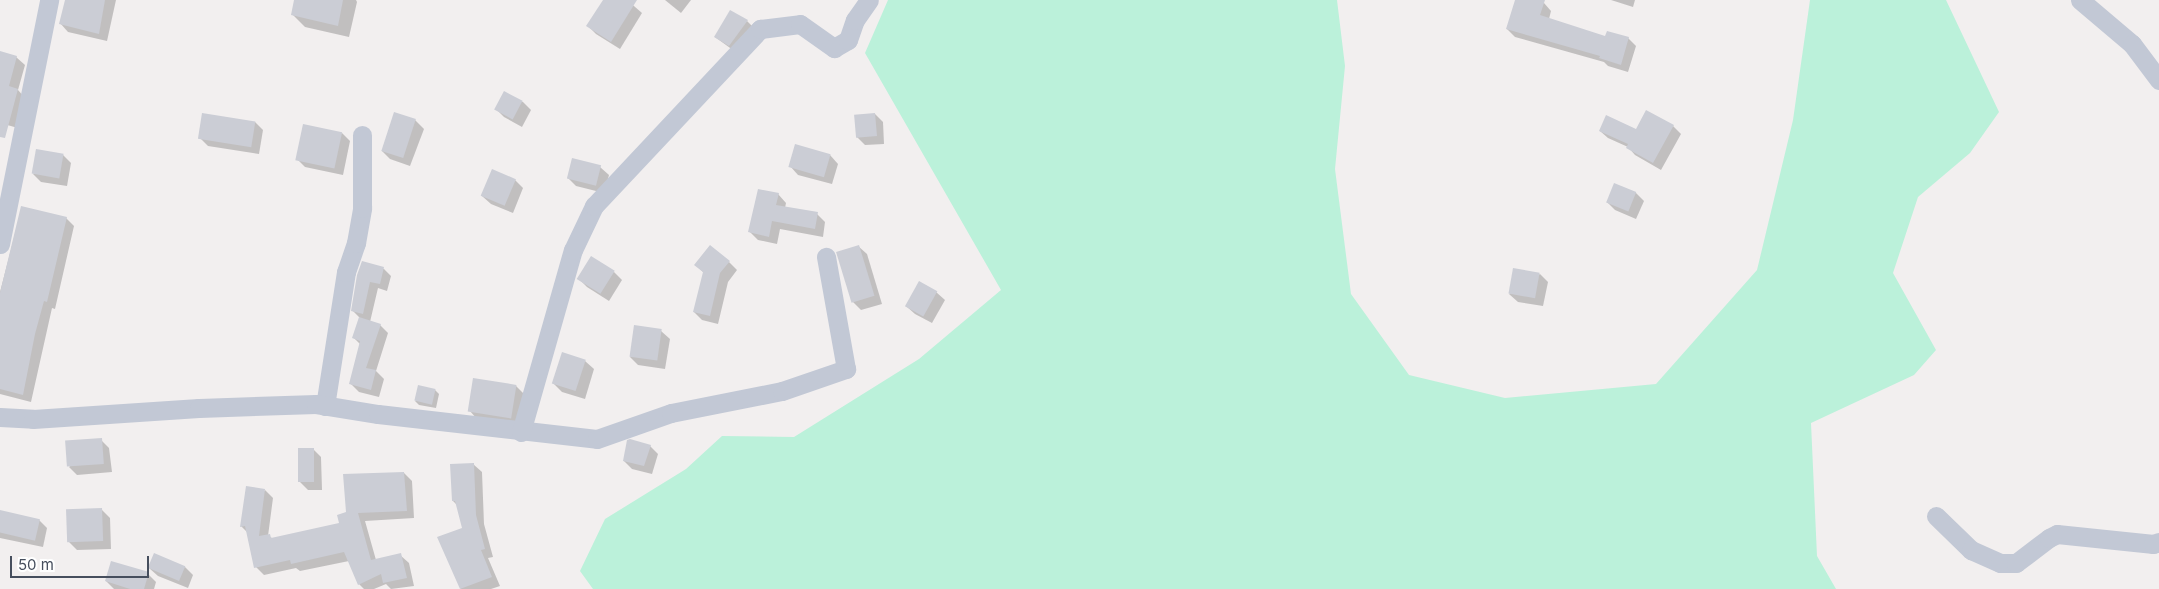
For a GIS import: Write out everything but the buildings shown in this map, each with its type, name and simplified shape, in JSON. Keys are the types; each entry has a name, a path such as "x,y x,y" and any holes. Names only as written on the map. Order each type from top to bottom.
{"street":[{"path":"0,244 49,0"},
{"path":"520,432 574,250 594,206 760,30 800,24 834,48 848,40 855,20 870,0"},
{"path":"2080,0 2132,44 2159,80"},
{"path":"325,406 346,272 356,243 362,208 362,135"},
{"path":"0,418 33,420 199,408 325,406 520,432 597,438 671,413 782,391 846,369 826,256"},
{"path":"1936,516 1970,550 2000,563 2016,563 2048,538 2057,534 2153,544 2159,542"}],"green space":[{"path":"888,0 1337,0 1345,66 1335,169 1351,294 1409,375 1505,398 1656,384 1757,270 1793,120 1810,0 1946,0 1999,112 1970,153 1918,197 1893,273 1936,350 1914,375 1811,423 1817,556 1836,589 593,589 580,571 605,519 686,469 722,436 794,437 919,359 1001,290 865,53"}]}
